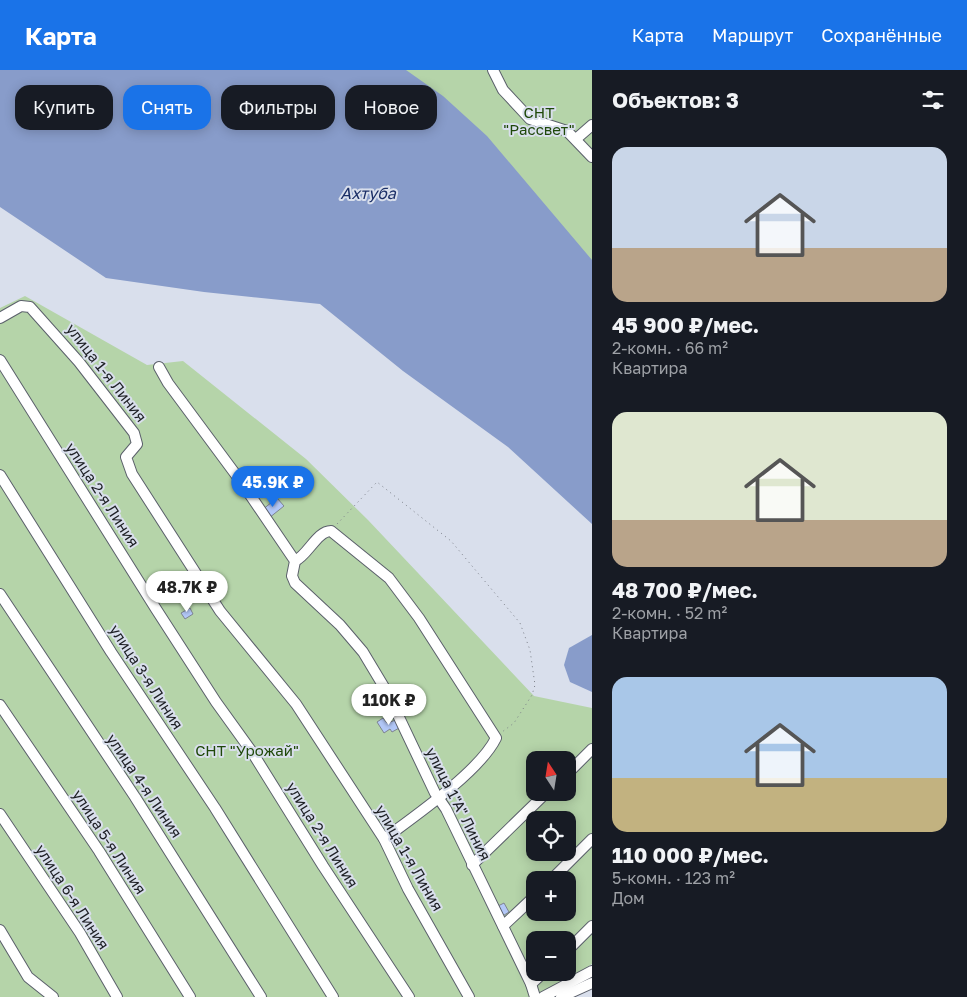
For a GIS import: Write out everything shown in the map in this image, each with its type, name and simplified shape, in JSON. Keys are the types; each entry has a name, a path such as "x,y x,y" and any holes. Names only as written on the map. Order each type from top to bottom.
{"street":[{"path":"493,70 503,90 530,119 568,132 592,156"},
{"path":"576,139 592,125"},
{"name":"улица 1-я Линия","path":"0,318 24,305 30,306 47,324 134,433 137,444 128,454 128,465 172,538 242,640 296,704 384,839 408,889 469,997"},
{"name":"улица 2-я Линия","path":"0,360 140,581 156,610 216,702 252,752 322,866 409,997"},
{"name":"улица 1\"А\" Линия","path":"159,367 168,383 242,483 295,561 292,573 294,581 340,625 363,652 387,692 503,926 531,984 535,997"},
{"name":"улица 3-я Линия","path":"0,475 111,652 216,808 332,997"},
{"path":"295,561 304,555 324,532 331,531 392,581 398,592 423,624 496,738 485,754 438,798 384,839"},
{"name":"улица 4-я Линия","path":"0,594 136,797 261,997"},
{"name":"улица 5-я Линия","path":"0,705 99,851 190,997"},
{"path":"576,765 592,749"},
{"path":"472,865 539,801"},
{"name":"улица 6-я Линия","path":"0,814 80,933 117,997"},
{"path":"560,871 592,839"},
{"path":"503,926 526,904"},
{"path":"576,942 592,926"},
{"path":"0,930 28,977 53,997"},
{"path":"543,997 592,971"},
{"path":"531,984 534,981"},
{"path":"561,997 592,984"}],"path":[{"path":"331,531 377,482 452,541 514,615 529,644 535,685 532,695 514,723 496,738"}],"green space":[{"name":"СНТ \"Рассвет\"","path":"404,70 592,70 592,262 437,104 437,85 419,85"},
{"name":"СНТ \"Урожай\"","path":"25,296 147,365 183,361 306,459 368,520 534,696 592,708 592,964 576,974 576,931 526,931 526,981 566,981 541,997 0,997 0,308"}],"water":[{"name":"Ахтуба","path":"0,70 406,70 427,85 345,85 345,130 437,130 437,92 487,136 592,260 592,524 508,447 403,371 320,304 204,292 106,278 0,207"},
{"path":"592,635 592,692 570,682 564,665 569,648"}],"building":[{"path":"277,498 284,506 269,518 262,510"},
{"path":"190,608 193,614 185,619 181,613"},
{"path":"383,718 387,723 396,720 401,727 392,732 390,729 384,733 377,722"},
{"path":"504,903 509,912 501,917 496,907"}]}
